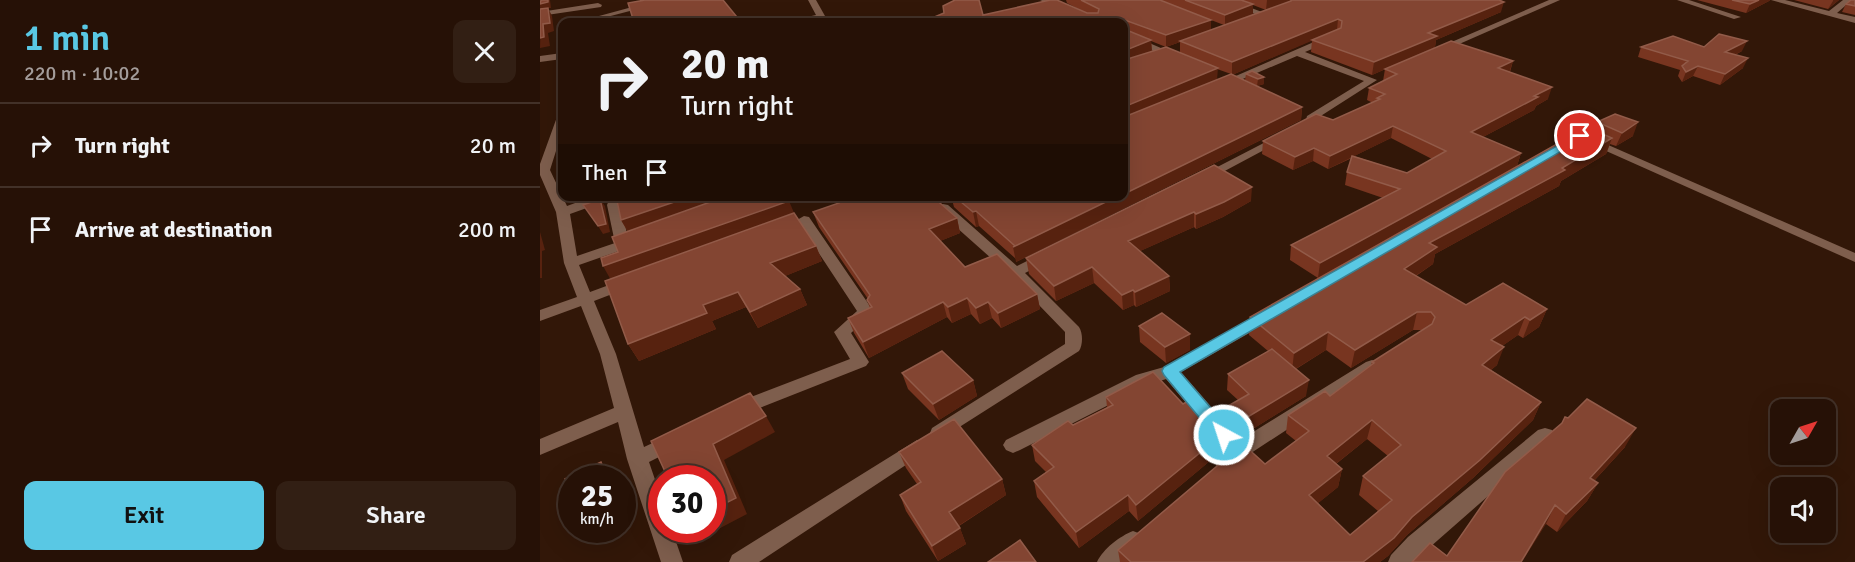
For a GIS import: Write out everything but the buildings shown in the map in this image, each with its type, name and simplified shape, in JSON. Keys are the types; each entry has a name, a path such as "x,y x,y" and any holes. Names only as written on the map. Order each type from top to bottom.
{"street":[{"path":"605,18 668,0"},
{"path":"812,0 821,16 813,18"},
{"path":"1044,0 1086,18"},
{"path":"1222,0 1266,15"},
{"path":"1425,56 1556,0"},
{"path":"1681,0 1737,16"},
{"path":"1775,0 1855,20"},
{"path":"1831,14 1848,0"},
{"path":"540,14 598,2 602,18"},
{"path":"1256,19 1276,12"},
{"path":"1209,90 1336,35"},
{"path":"1128,37 1183,61"},
{"path":"1195,181 1311,122 1306,116 1377,77 1296,52"},
{"path":"540,59 558,57"},
{"path":"558,128 542,170 563,212 571,263 608,354 637,459 672,562"},
{"path":"1570,142 1580,136 1855,258"},
{"path":"563,212 593,201"},
{"path":"615,201 614,205 622,245"},
{"path":"740,562 1073,347 1073,331 942,203"},
{"path":"718,418 860,362 842,332 866,312 804,220"},
{"path":"571,263 644,238"},
{"path":"1015,272 1058,251"},
{"path":"540,316 639,279"},
{"path":"1013,445 1142,381 1170,371 1283,306"},
{"path":"1212,473 1238,451 1390,355"},
{"path":"1170,371 1238,451"},
{"path":"540,447 625,411"},
{"path":"637,459 688,434"},
{"path":"1399,562 1416,544 1545,435"},
{"path":"1108,562 1143,532"}],"route":[{"path":"1224,435 1170,371 1580,136"}]}
